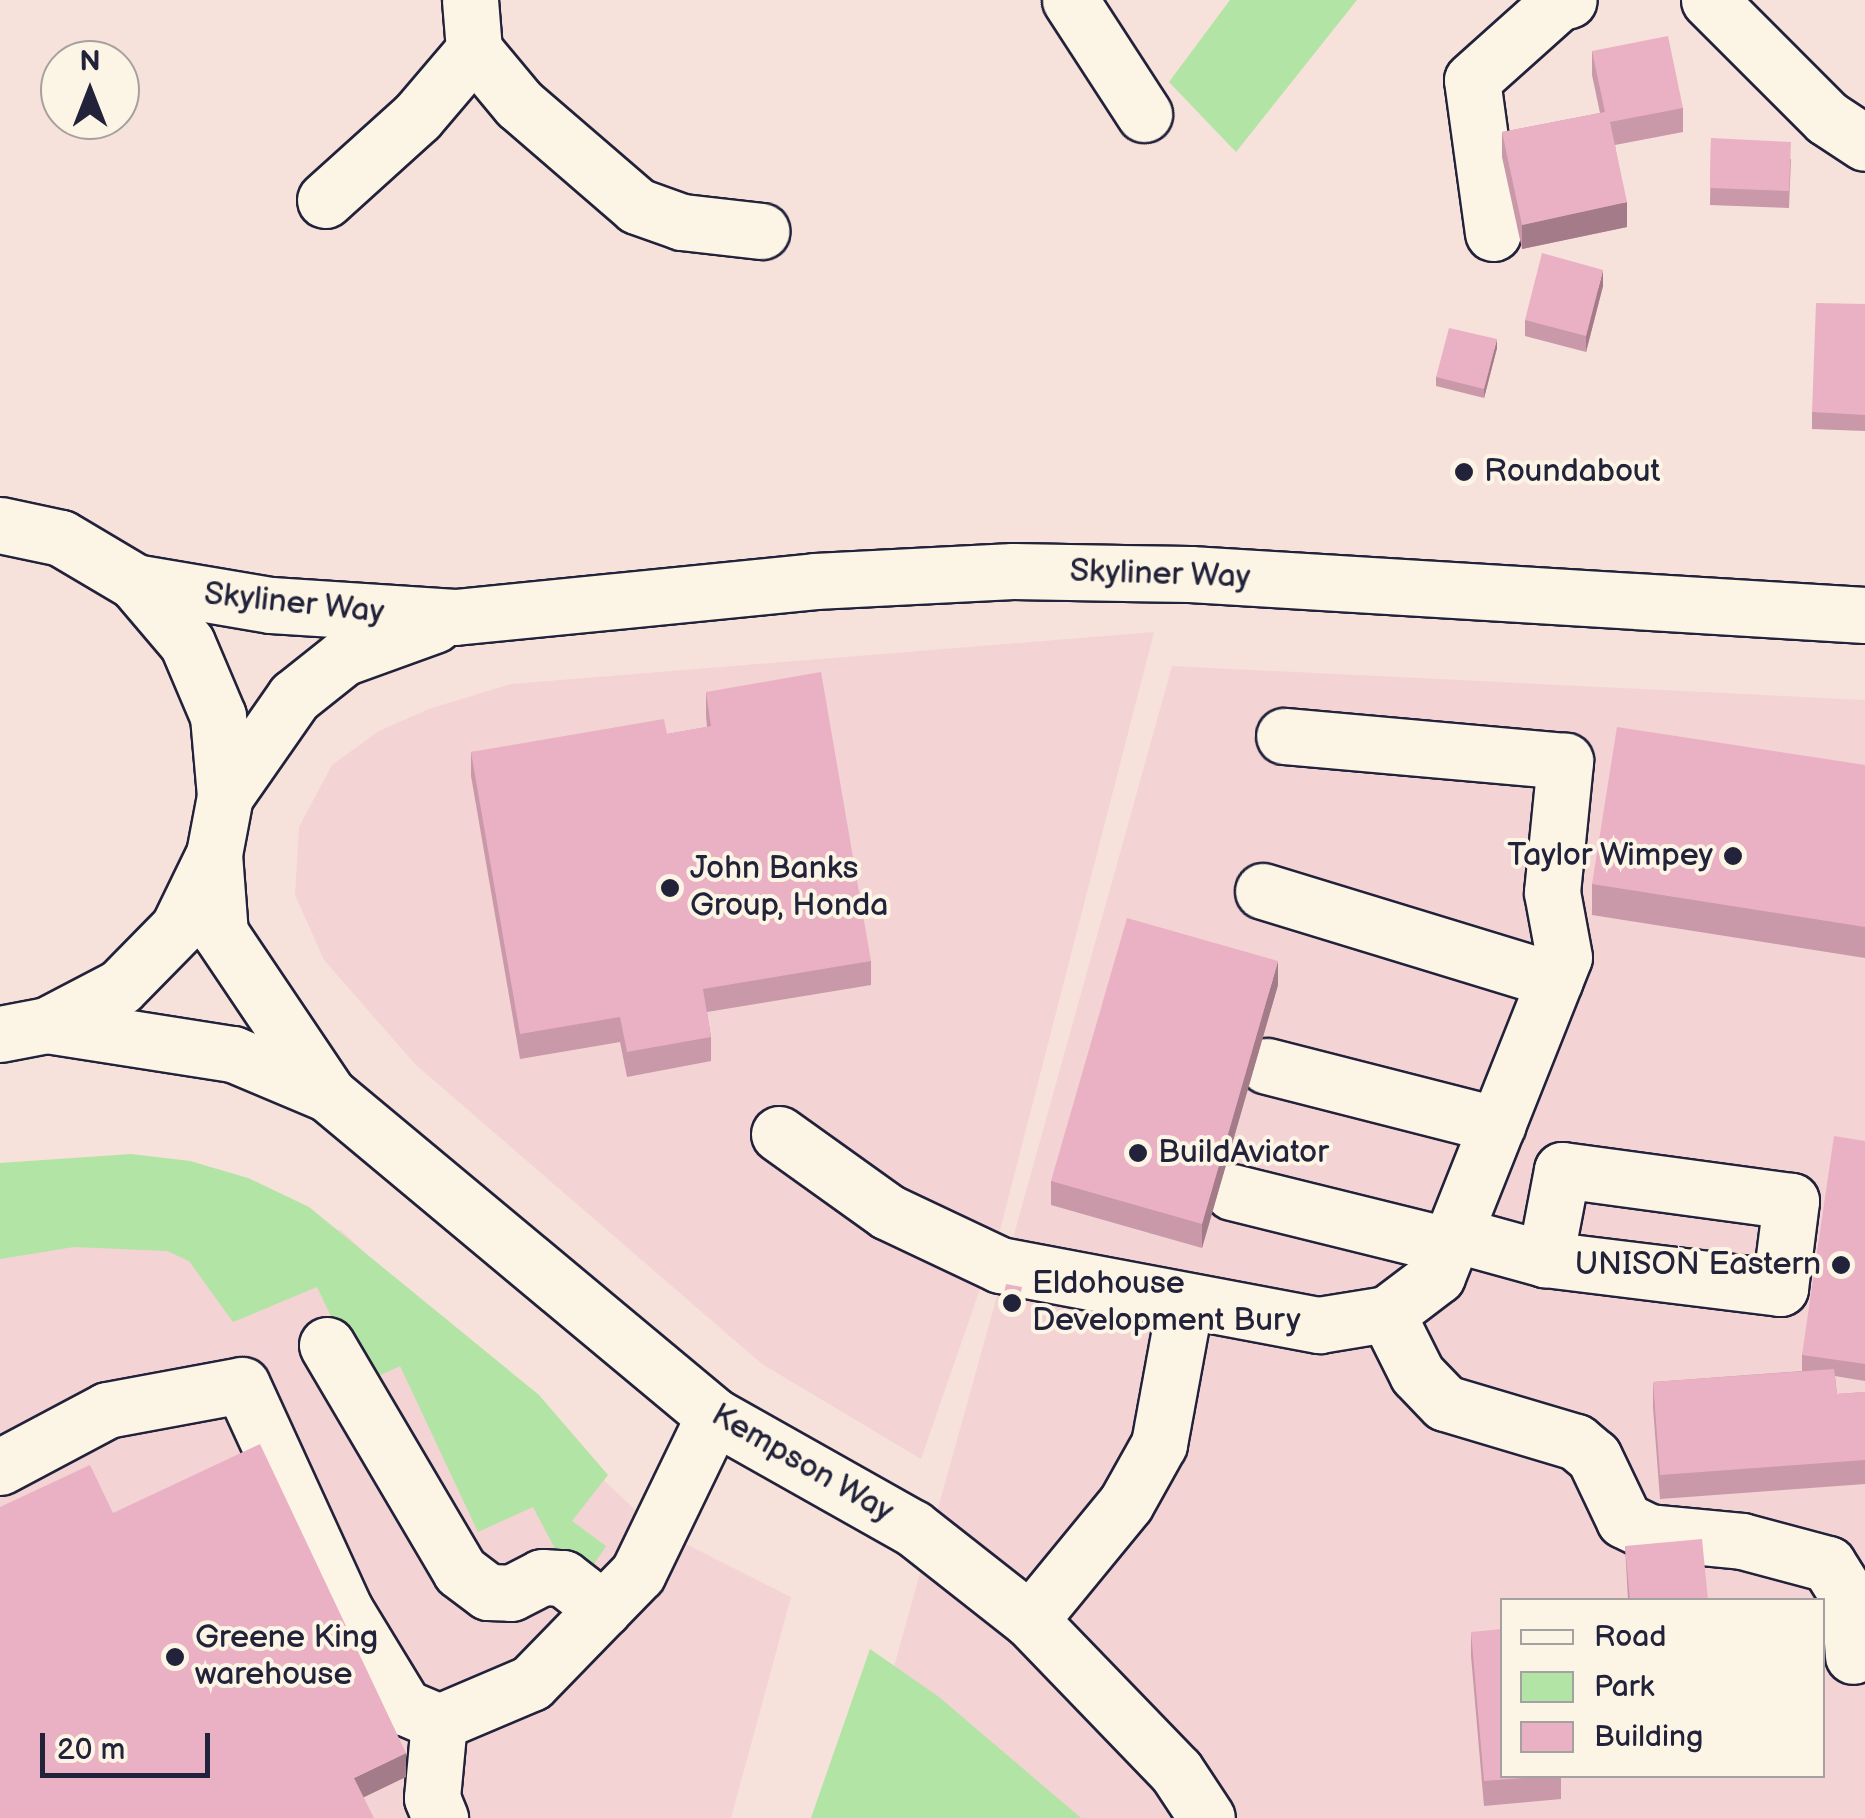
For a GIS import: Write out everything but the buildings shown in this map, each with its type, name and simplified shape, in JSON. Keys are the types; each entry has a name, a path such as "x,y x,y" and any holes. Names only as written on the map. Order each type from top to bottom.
{"street":[{"path":"1070,0 1144,114"},
{"path":"1493,233 1472,80 1558,2 1569,0"},
{"path":"1709,0 1827,118 1865,143"},
{"path":"325,200 416,117 472,25 519,104 637,206 682,222 761,232"},
{"path":"0,525 61,538 134,582 194,661 218,716 225,796 214,854 166,940 120,987 24,1029"},
{"name":"Skyliner Way","path":"134,582 271,605 456,617 795,583 1012,571 1210,575 1865,615"},
{"name":"Skyliner Way","path":"225,796 294,698 344,658 456,617"},
{"path":"779,1134 888,1212 1000,1265 1185,1304 1319,1325 1388,1314 1438,1276 1560,969 1552,892 1564,761 1284,736"},
{"name":"Kempson Way","path":"214,854 220,933 328,1094 714,1416 913,1528 1030,1620 1176,1770 1207,1818"},
{"path":"1263,891 1560,969"},
{"name":"Kempson Way","path":"24,1029 232,1054 328,1094"},
{"path":"1267,1066 1498,1125"},
{"path":"1232,1192 1545,1259"},
{"path":"1030,1620 1126,1503 1160,1444 1185,1304"},
{"path":"1388,1314 1417,1374 1445,1403 1576,1442 1594,1457 1624,1520 1649,1532 1742,1541 1828,1564 1849,1598 1853,1656"},
{"path":"326,1345 460,1571 488,1592 510,1593 542,1577 563,1578 603,1609"},
{"path":"0,1466 107,1410 242,1385 345,1610 404,1707 439,1722 532,1682 638,1573 714,1416"},
{"path":"439,1722 432,1798 440,1818"}],"shaded area":[{"path":"1154,632 999,1234 921,1459 762,1364 415,1064 324,960 295,895 299,827 332,765 379,731 429,709 511,684"},
{"path":"1172,666 1865,700 1865,1818 852,1818"},
{"path":"341,1230 654,1528 791,1597 731,1818 0,1818 0,1250"}],"green space":[{"path":"1230,0 1357,0 1236,152 1169,82"},
{"path":"131,1154 190,1161 248,1178 309,1207 539,1395 608,1475 572,1521 606,1546 588,1573 569,1575 533,1507 478,1532 400,1366 363,1383 317,1287 233,1322 189,1261 167,1251 74,1247 0,1259 0,1163"},
{"path":"870,1649 939,1697 1081,1818 811,1818"}],"place":[{"name":"Roundabout","path":"1464,472"},
{"name":"Taylor Wimpey","path":"1733,856"},
{"name":"John Banks Group, Honda","path":"670,888"},
{"name":"BuildAviator","path":"1138,1153"},
{"name":"UNISON Eastern","path":"1841,1265"},
{"name":"Eldohouse Development Bury","path":"1012,1303"},
{"name":"Greene King warehouse","path":"175,1657"}]}
